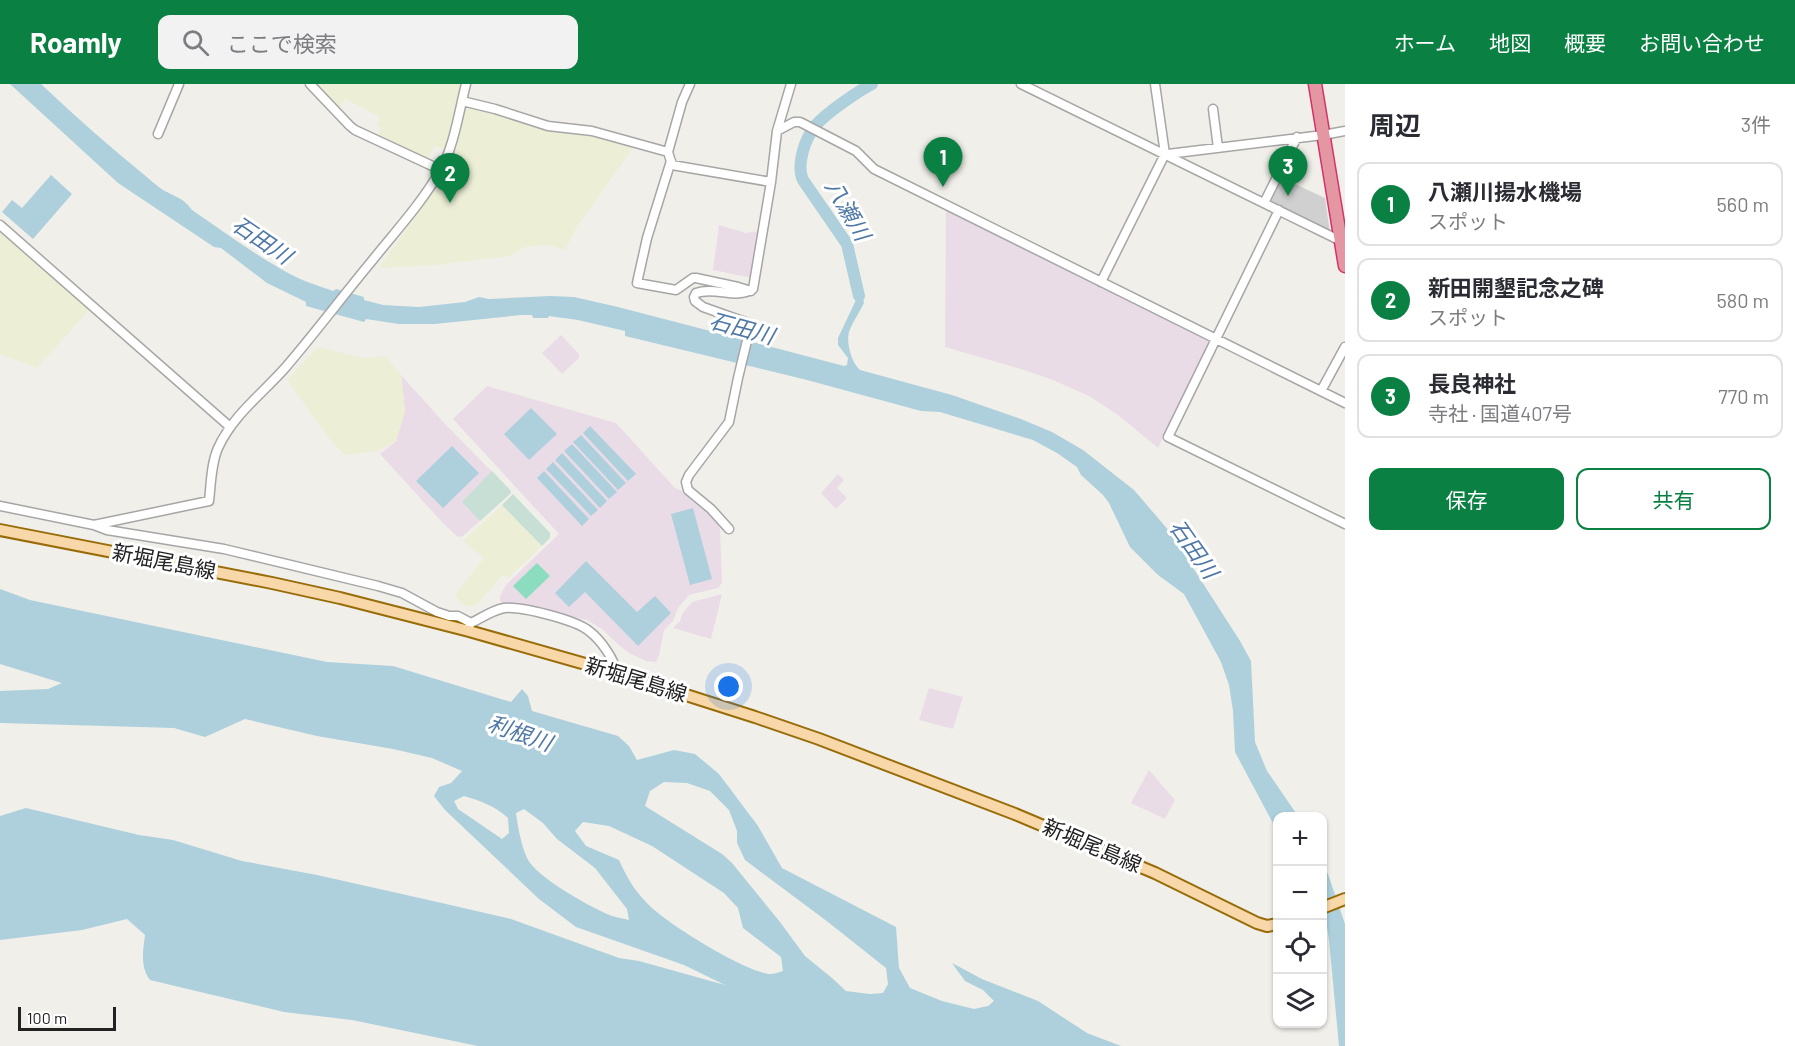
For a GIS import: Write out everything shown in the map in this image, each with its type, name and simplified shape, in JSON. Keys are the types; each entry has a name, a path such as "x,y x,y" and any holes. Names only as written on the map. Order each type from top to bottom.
{"highway":[{"path":"1315,84 1343,242 1345,266"}],"main road":[{"name":"新堀尾島線","path":"0,530 272,583 470,627 755,717 898,768 1086,843 1155,873 1262,925 1273,925"},
{"path":"1327,906 1345,899"}],"street":[{"path":"158,134 179,84"},
{"path":"310,84 355,130 441,170"},
{"path":"94,525 209,501 217,450 229,426 249,403 274,381 320,328 424,196 441,170 466,84"},
{"path":"690,84 682,102 637,283 676,290 693,279 702,278 751,291"},
{"path":"729,529 716,513 688,490 686,482 729,422 751,327 750,323 703,307 694,301 694,297 696,293 705,290 738,294 751,291 755,285 777,131 791,84"},
{"path":"1020,84 1343,242"},
{"path":"1101,282 1165,154 1155,84"},
{"path":"462,101 548,126 592,130 669,157"},
{"path":"1213,109 1218,148"},
{"path":"777,131 794,122 805,124 856,151 874,169 1345,403"},
{"path":"1165,154 1345,131"},
{"path":"1264,203 1297,137"},
{"path":"669,157 672,165 771,182"},
{"path":"1279,210 1168,436 1345,524"},
{"path":"0,225 229,426"},
{"path":"1321,391 1345,347"},
{"path":"0,506 94,525 107,530 234,551 378,586 402,593 437,612 458,616 470,627 503,608 518,608 584,627 591,632 613,662 617,673"}],"shaded area":[{"path":"1280,177 1325,198 1330,234 1267,203"},
{"path":"946,208 1210,341 1158,448 1118,415 1089,396 1021,369 945,347"},
{"path":"719,225 746,233 759,231 752,278 713,270"},
{"path":"561,335 579,354 579,358 562,374 542,353"},
{"path":"401,375 510,490 511,493 463,536 458,537 442,522 380,454 396,441 405,411"},
{"path":"487,386 616,423 675,488 683,491 716,518 720,528 722,583 718,588 689,595 678,608 673,621 664,630 656,662 646,661 631,654 602,629 587,620 503,604 500,601 506,585 559,534 453,419"},
{"path":"838,474 844,480 837,488 847,498 836,509 821,493"},
{"path":"722,594 711,639 673,628 692,602"},
{"path":"929,688 963,697 953,729 919,720"},
{"path":"1149,770 1175,800 1165,819 1131,803"}],"green space":[{"path":"316,84 464,84 446,150 434,146 428,160 378,136 381,127 376,126 380,117 345,99 339,109"},
{"path":"464,104 635,145 576,228 565,250 549,245 533,246 525,247 511,256 434,265 379,268 419,211 440,176"},
{"path":"0,226 90,309 37,368 0,354"},
{"path":"318,347 364,358 385,356 401,375 405,411 396,441 378,451 344,455 330,439 287,380"},
{"path":"492,471 511,493 480,521 462,502"},
{"path":"513,494 550,533 550,538 542,546 502,505"},
{"path":"502,505 542,546 508,578 503,575 474,606 465,606 455,595 484,558 463,541"},
{"path":"537,563 550,576 526,599 513,586"}],"water":[{"path":"10,84 41,84 157,186 183,201 192,210 277,267 295,277 333,291 336,289 383,305 419,307 465,302 479,297 489,299 574,297 844,366 847,365 848,358 838,345 838,338 856,300 857,275 864,303 850,329 848,339 852,356 860,370 952,395 1052,432 1083,450 1134,490 1170,532 1251,661 1255,742 1267,771 1295,812 1273,812 1273,823 1235,752 1229,685 1221,662 1184,594 1158,575 1130,547 1109,503 1081,475 1077,467 1033,440 940,412 921,411 807,380 625,336 625,331 578,320 549,316 548,318 533,318 532,315 521,315 435,324 399,324 366,319 364,322 306,306 306,302 267,283 221,248 214,247 118,183"},
{"path":"51,175 72,194 33,239 2,212 12,200 22,208"},
{"path":"531,408 557,434 529,460 504,434"},
{"path":"590,426 636,474 628,481 583,433"},
{"path":"581,435 626,483 618,490 573,442"},
{"path":"572,444 617,492 609,499 564,451"},
{"path":"452,446 479,473 443,508 416,481"},
{"path":"562,453 607,501 600,508 555,460"},
{"path":"553,462 598,510 591,516 546,469"},
{"path":"544,471 589,519 582,526 537,478"},
{"path":"693,508 712,579 690,585 671,514"},
{"path":"586,561 637,612 655,596 671,613 638,646 585,592 569,607 555,593"},
{"name":"利根川","path":"0,589 30,600 327,662 393,666 511,702 522,689 528,696 532,711 618,736 629,746 637,760 674,750 695,754 719,774 758,826 782,868 896,927 899,968 910,988 942,1001 974,1009 988,1006 994,1001 983,990 965,981 952,963 982,979 1038,1001 1087,1033 1121,1046 478,1046 352,1020 284,1012 150,980 143,964 145,935 127,919 82,930 0,940 0,816 26,808 139,835 173,840 242,861 317,875 511,919 619,958 639,961 725,985 684,965 576,927 539,899 445,810 434,796 439,787 451,783 462,771 432,758 317,736 245,719 205,737 174,728 0,723 0,691 48,689 62,683 0,664","holes":["664,782 687,783 710,791 729,810 737,831 737,843 745,860 886,968 888,984 883,993 846,991 805,956 732,863 722,854 645,806 650,791","464,796 493,807 508,818 509,833 502,839 458,809 454,801","524,809 543,823 557,839 595,868 627,909 629,920 609,915 587,904 540,873 527,858 516,813","583,822 609,826 652,846 724,893 738,908 743,928 781,957 783,971 770,974 743,965 673,924 640,896 619,860 586,846 575,831"]},
{"path":"1327,872 1345,924 1345,1046 1339,1046 1329,940"}],"waterway":[{"name":"八瀬川","path":"859,296 847,244 803,180 801,160 805,145 815,126 842,103 872,84"}],"place":[{"name":"八瀬川揚水機場","path":"943,187"},
{"name":"長良神社","path":"1288,196"},
{"name":"新田開墾記念之碑","path":"450,203"}],"water label":[{"name":"石田川","path":"262,240"},
{"name":"石田川","path":"742,328"},
{"name":"石田川","path":"1194,549"}]}
